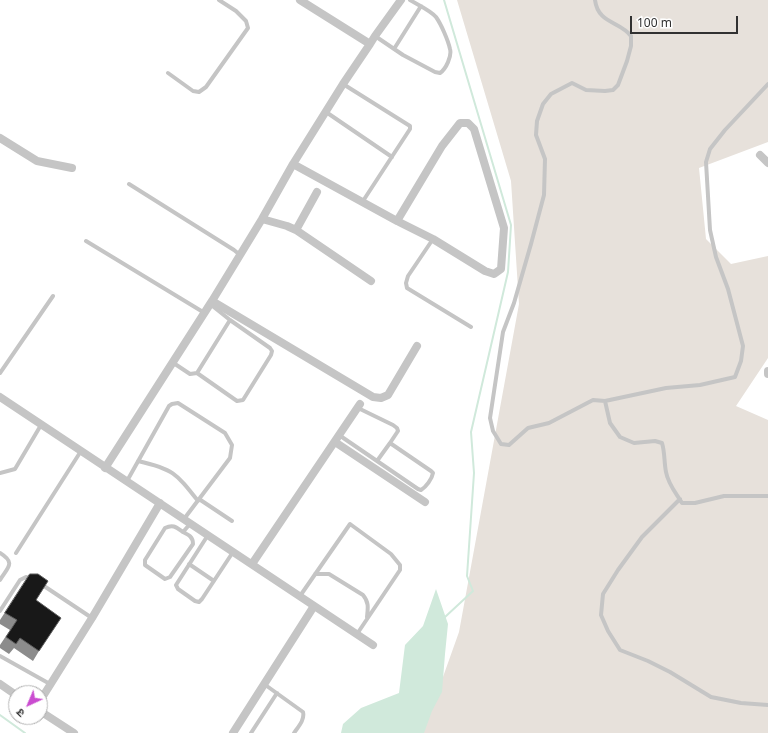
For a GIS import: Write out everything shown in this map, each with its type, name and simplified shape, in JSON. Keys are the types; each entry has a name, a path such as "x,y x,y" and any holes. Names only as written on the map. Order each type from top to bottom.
{"street":[{"path":"300,0 370,44"},
{"path":"105,468 240,255 293,164 343,84 401,0"},
{"path":"293,164 397,221 433,239 485,271 494,274 501,270 504,228 474,129 468,123 460,123 442,146 397,221"},
{"path":"0,138 37,161 72,168"},
{"path":"760,155 768,163"},
{"path":"296,230 317,192"},
{"path":"262,219 296,230 371,281"},
{"path":"210,302 373,397 381,398 388,395 417,346"},
{"path":"0,397 373,646"},
{"path":"252,564 359,406"},
{"path":"337,438 425,502"},
{"path":"48,687 92,618 160,503"},
{"path":"233,733 314,606"},
{"path":"48,716 74,733"}],"lane":[{"path":"168,73 193,90 199,92 206,87 248,28 246,21 219,0"},
{"path":"375,36 394,49 435,72 440,73 444,71 448,63 451,50 436,17 410,0"},
{"path":"595,0 603,18 628,31 631,36 631,46 618,85 613,90 586,90 572,83 551,94 542,104 537,121 536,135 545,159 544,195 532,244 514,303 503,332 490,418 493,431 500,444 509,445 528,428 549,423 593,400 605,401 666,388 700,385 735,377 741,362 743,346 728,289 716,257 710,230 706,162 710,149 725,130 768,84"},
{"path":"394,49 421,6"},
{"path":"343,84 410,126 410,129 363,201"},
{"path":"326,112 392,157"},
{"path":"129,184 240,255"},
{"path":"433,239 408,276 406,283 407,288 471,327"},
{"path":"86,242 204,312"},
{"path":"0,373 54,296"},
{"path":"171,362 190,374 197,373 236,400 243,400 272,355 272,351 270,348 230,320 210,302"},
{"path":"197,373 230,320"},
{"path":"605,401 610,423 620,436 634,443 655,441 662,443 665,456 665,471 670,484 682,503 695,503 724,496 768,496"},
{"path":"127,482 169,406 172,404 178,403 225,433 232,446 230,458 198,500 183,532"},
{"path":"359,406 393,425 398,431 377,461"},
{"path":"0,474 16,468 41,425"},
{"path":"337,438 377,461 418,489 421,490 424,488 433,476 433,473 390,443"},
{"path":"16,553 81,451"},
{"path":"138,461 155,465 171,472 198,500 232,521"},
{"path":"680,499 642,537 618,570 603,594 601,615 608,631 620,650 648,661 670,672 711,697 741,703 768,705"},
{"path":"300,596 350,524 391,554 400,564 400,570 356,634"},
{"path":"174,526 183,532 191,537 193,544 168,578 165,578 145,565 145,560 165,528 174,526"},
{"path":"208,535 176,585 178,589 195,601 199,602 202,599 233,552"},
{"path":"0,553 8,558 10,562 0,580"},
{"path":"189,564 214,581"},
{"path":"315,574 329,574 363,595 368,606 367,619"},
{"path":"0,611 16,584 26,577 33,579 92,618"},
{"path":"0,656 50,684"},
{"path":"264,684 304,712 302,721 294,733"},
{"path":"251,733 277,693"}],"shaded area":[{"path":"457,0 768,0 768,142 699,168 706,239 731,264 768,256 768,358 736,406 768,420 768,733 423,733 459,632 519,304 511,181"},
{"path":"436,589 448,624 442,692 432,711 424,733 341,733 343,724 361,708 399,693 405,645 423,626"}],"building":[{"path":"30,574 38,574 48,581 36,600 61,618 39,651 20,638 16,644 6,637 17,620 5,613"}],"waterway":[{"path":"444,0 511,225 508,272 471,432 474,473 467,576 473,591 445,617"},
{"path":"0,715 25,733"}]}
